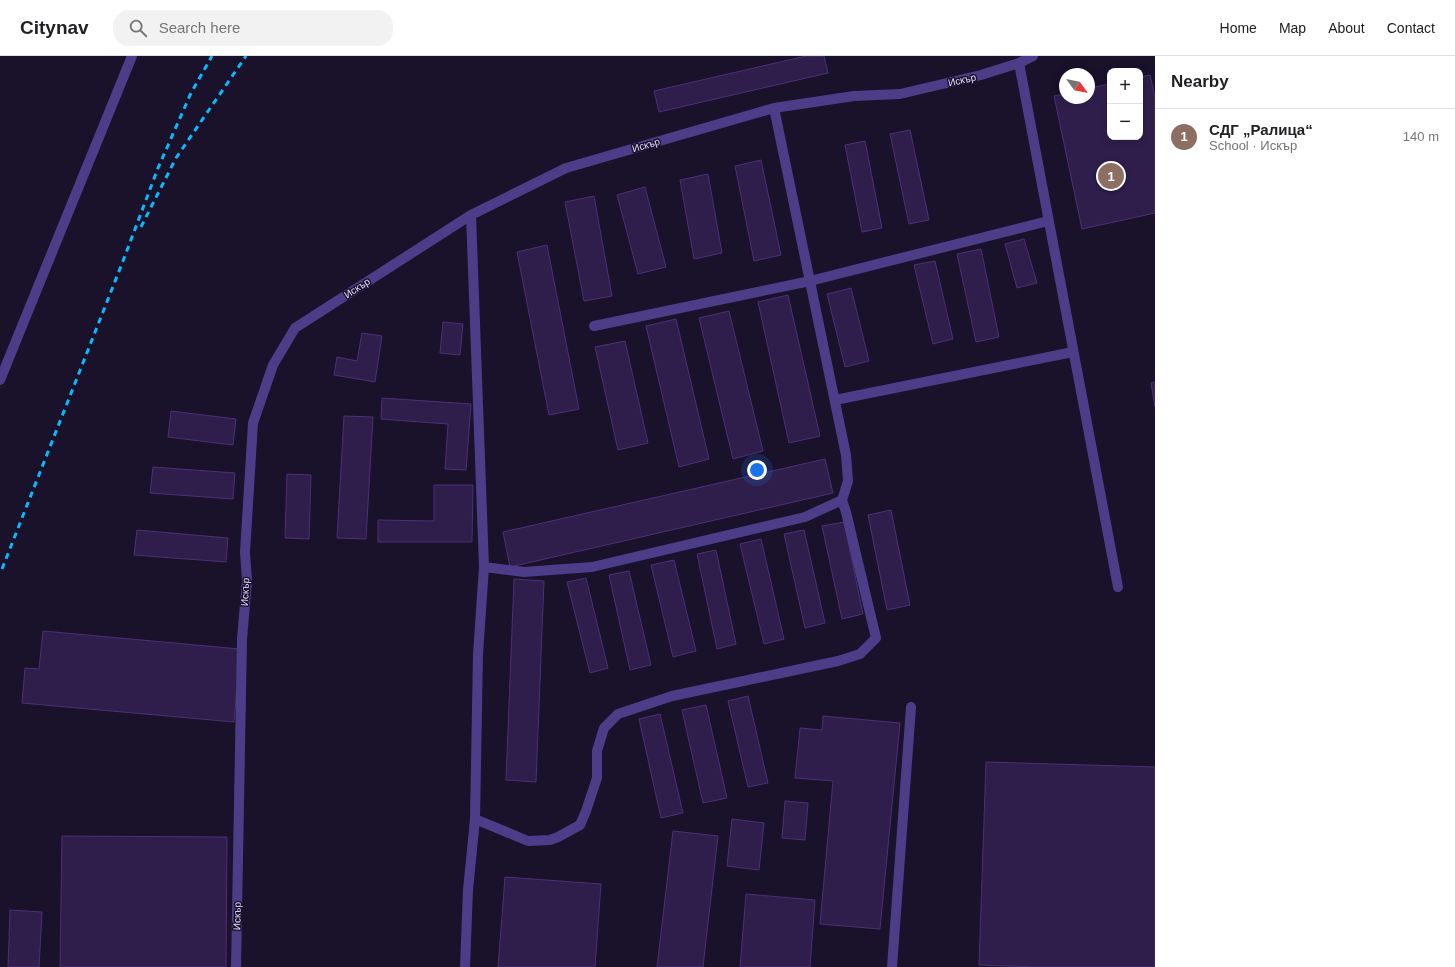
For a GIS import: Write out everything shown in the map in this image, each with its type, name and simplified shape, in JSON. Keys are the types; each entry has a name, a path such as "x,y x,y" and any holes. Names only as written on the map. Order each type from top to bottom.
{"street":[{"path":"0,380 132,56"},
{"name":"Искър","path":"236,967 242,639 247,581 245,552 253,423 273,365 295,328 471,215 566,168 774,108 854,96 900,94 981,75 1019,63 1033,56"},
{"path":"1019,63 1118,587"},
{"path":"474,819 528,841 550,840 558,837 580,825 596,778 597,751 604,728 618,714 672,696 838,661 860,654 876,638 842,500 848,481 846,455 774,108"},
{"path":"465,967 468,890 474,819 478,654 484,568 471,215"},
{"path":"594,326 810,281 1048,221"},
{"path":"835,400 1073,352"},
{"path":"484,568 524,572 592,567 805,517 842,500"},
{"path":"892,967 911,707"}],"building":[{"path":"806,56 824,56 828,73 659,112 654,91"},
{"path":"1150,75 1155,97 1155,213 1082,229 1054,96 1059,95 1059,104 1095,104 1095,87 1107,85 1107,140 1143,140 1143,76"},
{"path":"910,130 929,220 909,224 890,134"},
{"path":"865,141 882,228 862,232 845,145"},
{"path":"761,160 781,255 754,261 735,166"},
{"path":"708,174 722,253 694,259 680,180"},
{"path":"645,187 666,267 638,274 617,195"},
{"path":"594,196 612,296 584,301 565,202"},
{"path":"1024,239 1037,283 1017,288 1005,244"},
{"path":"547,245 579,409 549,415 517,252"},
{"path":"981,249 999,337 976,342 957,254"},
{"path":"935,261 953,339 933,344 914,265"},
{"path":"851,288 869,361 845,367 827,294"},
{"path":"788,295 820,436 789,443 758,302"},
{"path":"729,311 763,451 733,459 699,318"},
{"path":"676,319 709,459 679,467 646,326"},
{"path":"443,322 463,324 460,355 440,353"},
{"path":"362,333 382,336 375,382 334,375 337,357 357,361"},
{"path":"625,341 648,443 618,450 595,347"},
{"path":"1155,382 1155,407 1151,383"},
{"path":"382,398 471,404 466,470 445,469 448,424 381,419"},
{"path":"171,411 236,419 233,445 168,437"},
{"path":"344,416 373,417 366,539 337,538"},
{"path":"825,459 833,493 510,567 503,532"},
{"path":"153,467 235,473 233,499 150,493"},
{"path":"287,474 311,475 309,539 285,538"},
{"path":"434,485 473,485 472,542 378,542 378,520 434,521"},
{"path":"891,510 910,605 887,610 868,515"},
{"path":"844,522 863,614 842,619 822,526"},
{"path":"137,530 228,538 226,562 134,555"},
{"path":"804,530 825,623 805,628 784,534"},
{"path":"761,539 784,639 764,644 740,544"},
{"path":"716,550 736,644 717,649 697,554"},
{"path":"674,560 696,651 673,657 651,565"},
{"path":"629,571 651,665 630,670 609,575"},
{"path":"586,578 608,668 590,673 567,582"},
{"path":"514,579 544,581 536,782 506,780"},
{"path":"43,631 240,649 234,722 22,703 25,668 39,669"},
{"path":"748,696 768,783 748,787 728,701"},
{"path":"706,705 727,798 703,803 682,710"},
{"path":"660,714 683,813 661,818 639,719"},
{"path":"823,716 900,723 880,929 820,924 833,781 795,778 800,728 822,730"},
{"path":"986,762 1155,767 1155,967 1035,967 979,965"},
{"path":"785,801 808,803 805,840 782,838"},
{"path":"732,819 764,823 759,870 727,866"},
{"path":"673,831 718,836 703,967 657,967"},
{"path":"62,836 227,837 226,967 60,967"},
{"path":"505,877 601,884 595,967 498,967"},
{"path":"746,894 815,900 810,967 740,967"},
{"path":"10,910 42,912 39,967 8,967"}],"railway":[{"path":"2,569 158,168 191,93 212,56"},
{"path":"141,227 176,158 246,56"}],"place":[{"name":"СДГ „Ралица“","path":"1111,176"}]}
